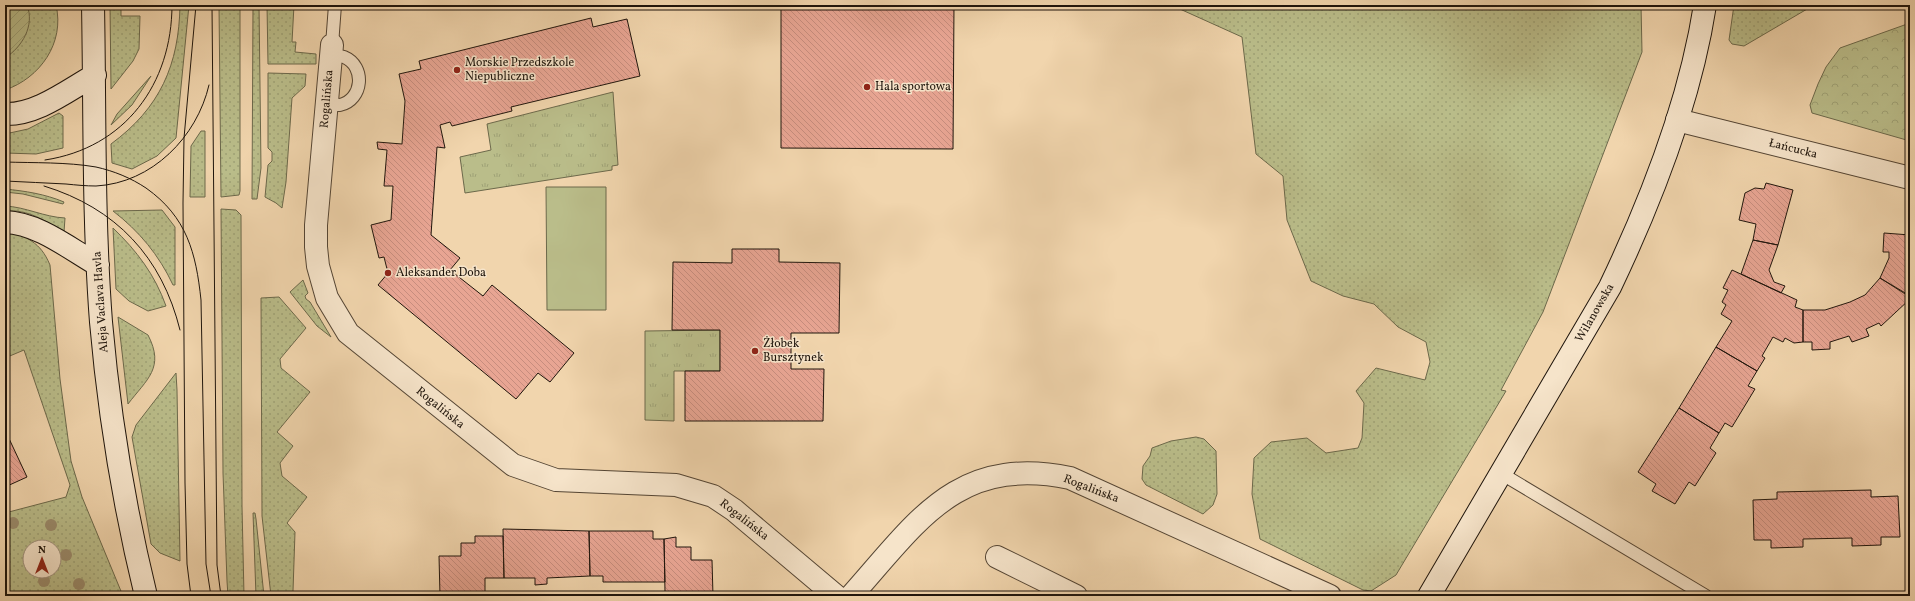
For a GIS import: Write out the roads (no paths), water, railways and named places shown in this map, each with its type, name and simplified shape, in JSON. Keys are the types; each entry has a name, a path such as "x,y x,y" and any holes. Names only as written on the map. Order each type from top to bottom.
{"street":[{"name":"Aleja Vaclava Havla","path":"94,5 96,208 104,356 114,433 135,552 146,596"},
{"name":"Wilanowska","path":"1429,596 1502,474 1610,287 1635,235 1676,120 1700,35 1705,5"},
{"name":"Rogalińska","path":"332,50 316,225 316,247 318,266 327,298 348,333 513,465 556,480 676,485 713,496 734,510 836,596"},
{"path":"5,114 12,114 39,107 95,75"},
{"name":"Łańcucka","path":"1676,120 1910,178"},
{"path":"5,222 19,222 42,233 98,265"},
{"name":"Rogalińska","path":"851,596 920,519 941,501 964,486 985,478 1013,473 1045,473 1070,478 1316,593"},
{"path":"997,557 1076,596"}],"lane":[{"name":"Rogalińska","path":"332,50 336,5"},
{"path":"327,104 340,105 351,99 358,89 359,76 354,64 332,50"},
{"path":"1502,474 1706,596"}],"tram line":[{"path":"45,160 73,153 99,142 120,127 138,108 153,86 163,61 170,34 172,5"},
{"path":"191,596 187,564 185,483 183,203 184,138 196,5"},
{"path":"212,5 217,565 221,596"},
{"path":"5,181 96,186 116,183 136,176 169,154 183,139 203,104 209,85"},
{"path":"5,162 85,165 122,175 146,188 160,199 171,211 187,237 196,267 201,300 206,564 211,596"},
{"path":"44,186 70,196 93,208 114,222 132,239 148,258 161,280 172,304 180,330"}],"place":[{"name":"Morskie Przedszkole Niepubliczne","path":"457,70"},
{"name":"Hala sportowa","path":"867,87"},
{"name":"Aleksander Doba","path":"388,273"},
{"name":"Żłobek Bursztynek","path":"755,351"}]}
